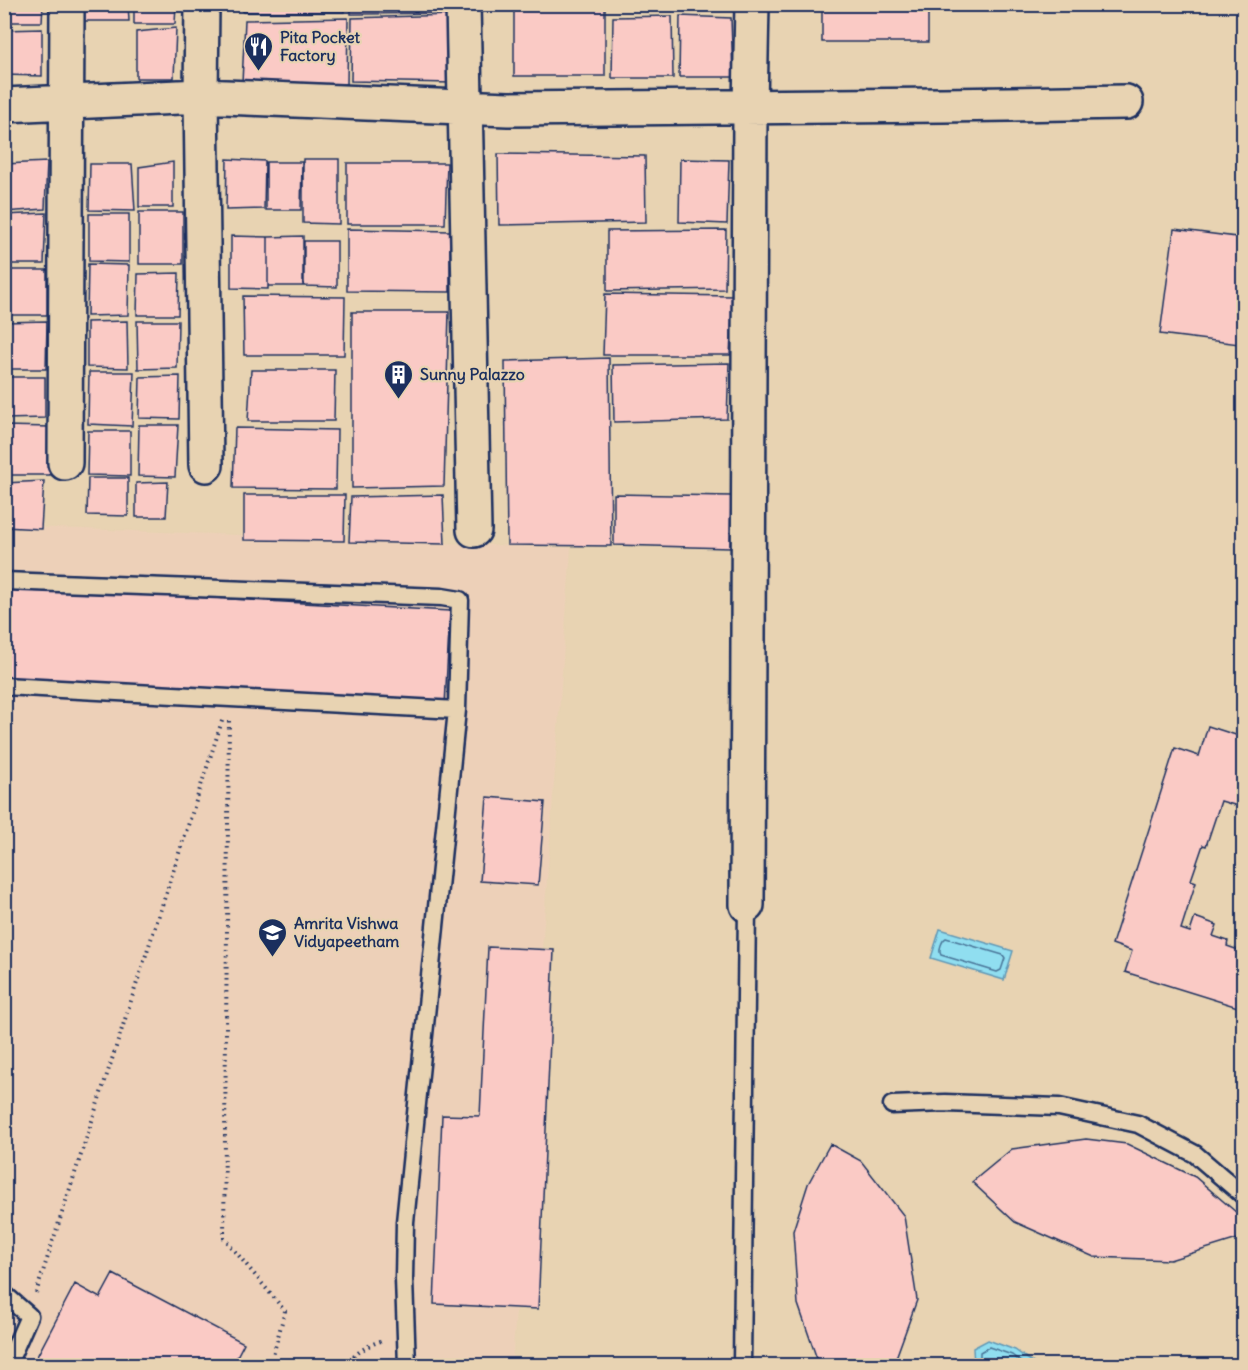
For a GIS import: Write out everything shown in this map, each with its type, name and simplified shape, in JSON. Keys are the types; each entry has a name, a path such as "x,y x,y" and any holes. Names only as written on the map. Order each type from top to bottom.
{"street":[{"path":"65,463 67,4"},
{"path":"202,4 206,465"},
{"path":"463,4 474,530"},
{"path":"747,905 750,106 753,4"},
{"path":"4,105 201,96 520,109 1126,102"}],"lane":[{"path":"4,581 442,597 460,600 457,710 405,1222 406,1365"},
{"path":"4,686 457,710"},
{"path":"742,1365 747,905"},
{"path":"892,1106 945,1102 1059,1107 1138,1124 1195,1154 1244,1196"},
{"path":"4,1294 29,1316 7,1365"}],"path":[{"path":"29,1316 230,698"},
{"path":"230,698 224,1238 285,1311 270,1365"},
{"path":"346,1365 351,1358 371,1344 405,1333"}],"shaded area":[{"name":"Amrita Vishwa Vidyapeetham","path":"5,526 571,548 512,1365 5,1366"}],"water":[{"path":"940,929 1013,951 1004,980 931,958"},
{"path":"988,1340 1015,1350 1036,1365 974,1365 973,1348"}],"building":[{"path":"4,4 43,4 42,22 4,22"},
{"path":"84,4 128,4 129,21 84,21"},
{"path":"134,4 176,4 175,24 134,24"},
{"path":"243,4 344,4 344,12 243,12"},
{"path":"351,4 455,4 455,13 351,14"},
{"path":"514,4 605,4 605,76 514,76"},
{"path":"612,4 726,4 726,10 612,7"},
{"path":"822,4 928,4 928,42 822,42"},
{"path":"452,15 453,83 351,81 352,18"},
{"path":"672,16 673,78 612,78 613,17"},
{"path":"680,16 731,18 733,77 679,77"},
{"path":"348,18 347,84 242,83 245,20"},
{"path":"176,28 174,78 136,78 136,32"},
{"path":"42,29 42,76 4,75 4,30"},
{"path":"498,154 645,156 646,222 499,225"},
{"path":"227,159 265,161 264,209 226,210"},
{"path":"303,159 339,159 339,224 303,223"},
{"path":"680,159 729,160 727,224 679,222"},
{"path":"47,162 45,209 4,212 4,164"},
{"path":"173,162 173,207 139,207 139,167"},
{"path":"266,162 302,162 301,210 266,210"},
{"path":"347,163 447,163 445,224 347,224"},
{"path":"90,164 132,164 135,211 89,210"},
{"path":"139,212 183,212 183,264 139,264"},
{"path":"46,213 44,264 4,264 4,215"},
{"path":"89,214 129,214 129,262 89,261"},
{"path":"347,229 450,231 450,292 347,291"},
{"path":"1174,229 1244,238 1244,312 1239,344 1160,334"},
{"path":"726,230 725,289 607,291 607,231"},
{"path":"231,236 268,237 268,289 231,288"},
{"path":"303,236 303,286 268,286 268,237"},
{"path":"304,241 337,241 337,287 304,286"},
{"path":"88,264 129,265 128,315 87,316"},
{"path":"4,270 47,270 47,315 4,315"},
{"path":"179,273 178,315 137,315 138,274"},
{"path":"605,294 733,296 730,355 603,355"},
{"path":"243,296 345,297 344,355 244,355"},
{"name":"Sunny Palazzo","path":"352,312 449,312 444,486 352,488"},
{"path":"47,321 46,369 4,369 4,322"},
{"path":"127,321 128,368 87,367 87,322"},
{"path":"137,321 178,321 177,368 138,369"},
{"path":"609,358 611,546 507,545 505,361"},
{"path":"729,363 727,419 614,422 613,365"},
{"path":"251,370 335,370 334,421 248,421"},
{"path":"89,372 134,372 132,426 88,424"},
{"path":"180,376 179,419 139,418 140,377"},
{"path":"4,377 45,377 45,418 4,419"},
{"path":"139,425 178,425 175,477 138,476"},
{"path":"4,426 51,427 50,475 4,475"},
{"path":"235,428 337,430 336,489 233,488"},
{"path":"88,431 130,431 130,476 87,475"},
{"path":"88,478 128,478 128,516 87,515"},
{"path":"44,481 41,529 4,527 4,483"},
{"path":"168,482 166,517 136,517 136,483"},
{"path":"614,494 731,496 730,548 614,545"},
{"path":"244,495 345,495 344,541 244,540"},
{"path":"443,495 445,544 349,542 351,497"},
{"path":"12,587 450,611 445,705 6,681"},
{"path":"1208,726 1242,737 1239,744 1244,746 1244,808 1221,801 1206,846 1203,845 1191,880 1196,882 1181,929 1190,932 1195,917 1217,925 1213,936 1228,941 1227,946 1244,952 1244,1009 1125,972 1132,951 1112,944 1175,748 1199,756"},
{"path":"487,797 545,802 538,885 480,881"},
{"path":"488,947 554,950 538,1309 434,1304 442,1115 480,1116"},
{"path":"1086,1139 1127,1144 1195,1177 1244,1219 1244,1237 1170,1260 1094,1257 1015,1222 972,1182 1012,1149"},
{"path":"830,1144 861,1161 904,1216 917,1300 893,1366 821,1366 798,1304 793,1231 808,1184"},
{"path":"113,1274 244,1343 232,1366 32,1366 75,1284 100,1298"}],"place":[{"name":"Pita Pocket Factory","path":"259,72"},
{"name":"Sunny Palazzo","path":"399,400"},
{"name":"Amrita Vishwa Vidyapeetham","path":"273,958"}]}
